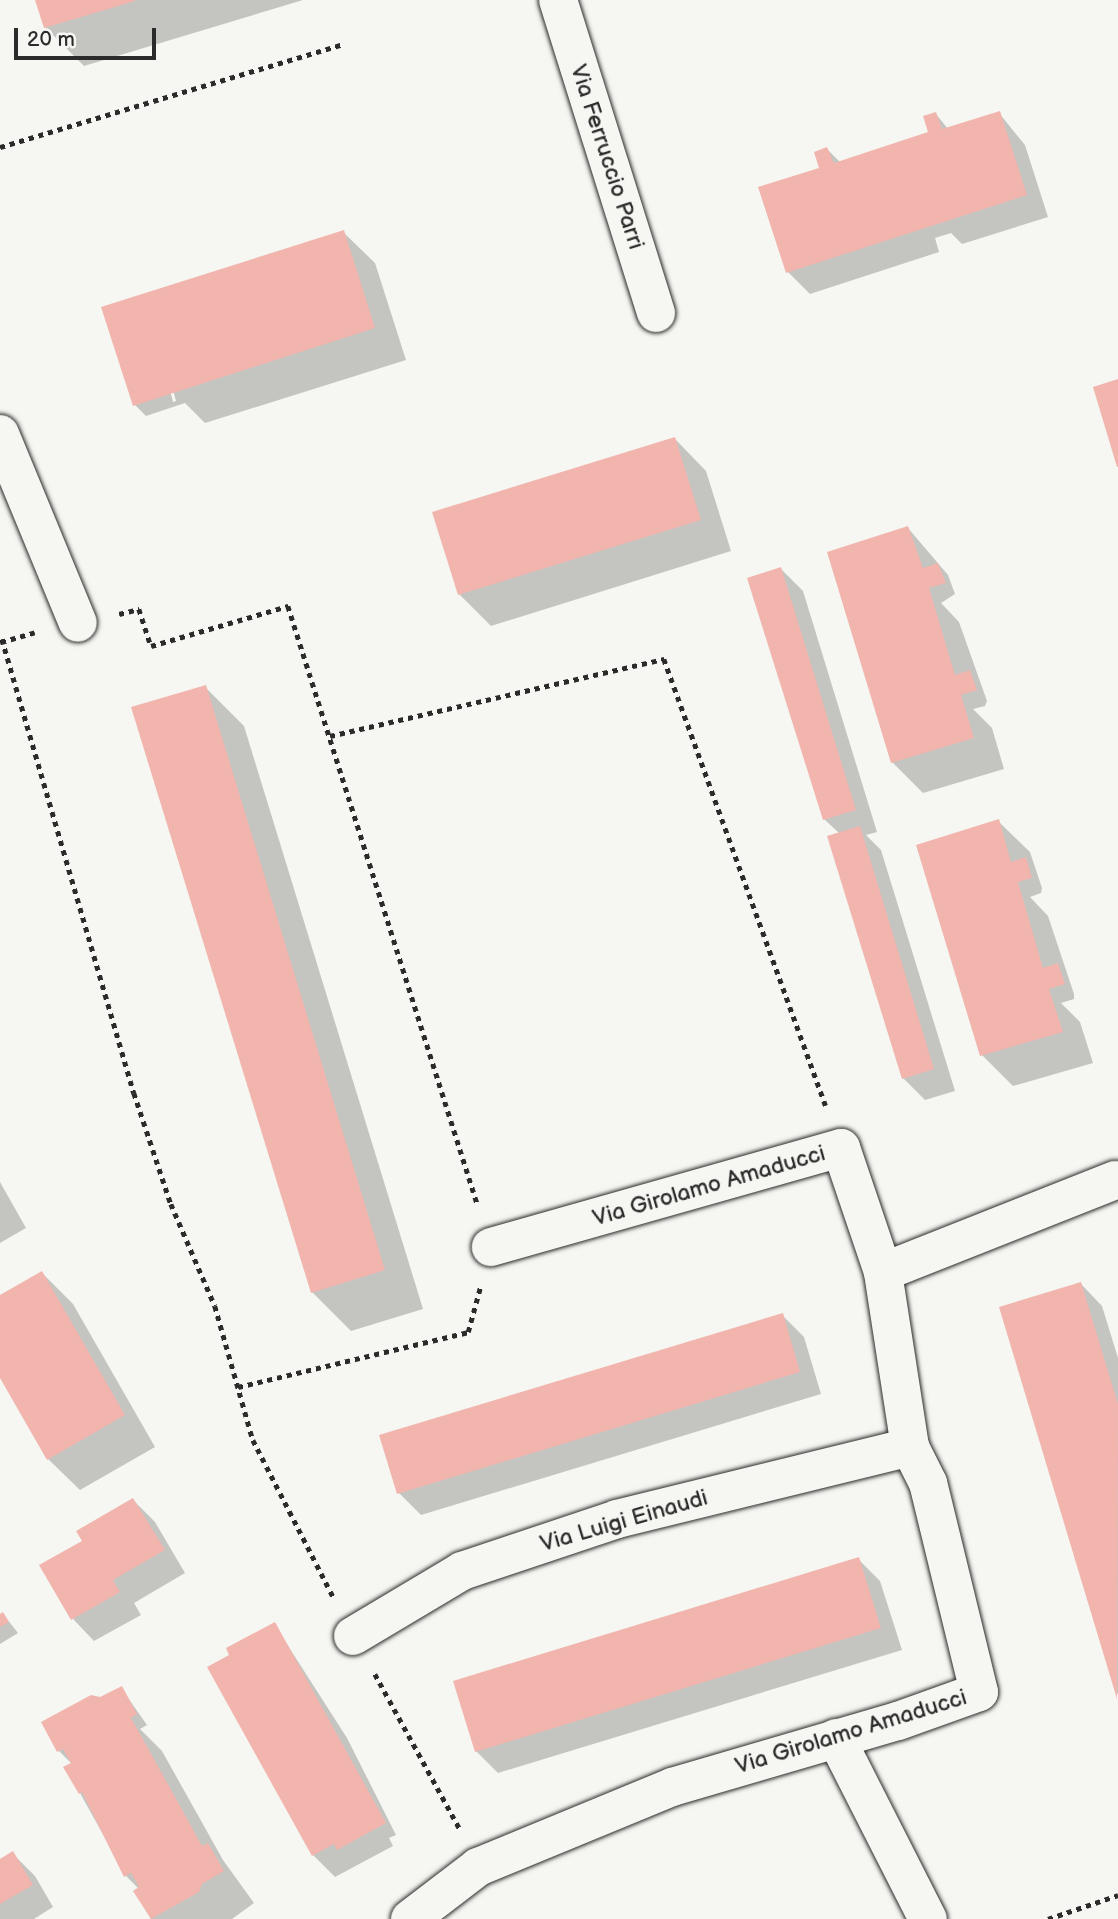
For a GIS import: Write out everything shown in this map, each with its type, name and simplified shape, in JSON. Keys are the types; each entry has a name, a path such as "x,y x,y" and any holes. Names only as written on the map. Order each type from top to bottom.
{"street":[{"name":"Via Ferruccio Parri","path":"558,0 656,313"},
{"path":"0,434 78,623"},
{"name":"Via Girolamo Amaducci","path":"410,1919 478,1867 672,1787 979,1692 928,1483 910,1447 883,1272 841,1148 491,1247"},
{"path":"883,1272 1115,1180"},
{"name":"Via Luigi Einaudi","path":"353,1636 462,1571 617,1519 910,1447"},
{"path":"836,1738 928,1919"}],"path":[{"path":"0,147 344,44"},
{"path":"78,623 139,609 151,646 288,606 491,1247 468,1332 238,1387"},
{"path":"2,639 134,1093 171,1204 215,1306 253,1440 353,1636 439,1785 478,1867"},
{"path":"330,736 664,659 841,1148"},
{"path":"1048,1919 1118,1895"}],"building":[{"path":"35,0 135,0 135,1 44,28"},
{"path":"1000,111 1027,195 786,273 758,187 819,168 814,152 827,147 834,163 928,132 923,116 936,112 942,129"},
{"path":"344,230 375,328 133,406 101,307"},
{"path":"1118,379 1118,467 1117,467 1093,387"},
{"path":"675,437 701,520 458,595 432,512"},
{"path":"908,526 923,568 938,563 946,583 929,588 955,675 970,670 977,690 961,695 974,738 891,763 827,552"},
{"path":"781,567 856,810 823,820 747,578"},
{"path":"206,685 385,1270 311,1293 131,707"},
{"path":"999,819 1011,862 1026,857 1032,878 1018,882 1043,968 1058,963 1065,984 1049,989 1063,1032 980,1056 916,845"},
{"path":"860,826 934,1069 902,1079 827,836"},
{"path":"42,1271 125,1415 47,1460 0,1378 0,1295"},
{"path":"1081,1282 1118,1404 1117,1699 999,1307"},
{"path":"783,1313 800,1372 397,1494 379,1435"},
{"path":"133,1498 165,1550 113,1580 120,1592 71,1620 39,1565 82,1541 76,1531"},
{"path":"859,1557 881,1628 475,1752 453,1681"},
{"path":"3,1612 9,1622 0,1627 0,1614"},
{"path":"275,1622 386,1823 337,1850 334,1844 312,1856 207,1667 229,1655 226,1648"},
{"path":"122,1686 137,1714 131,1718 202,1846 208,1843 224,1871 202,1884 199,1892 151,1919 133,1891 139,1887 131,1873 124,1877 82,1792 79,1794 63,1767 71,1763 63,1749 57,1752 41,1722 91,1695 100,1697"},
{"path":"13,1851 33,1885 0,1904 0,1859"}]}
